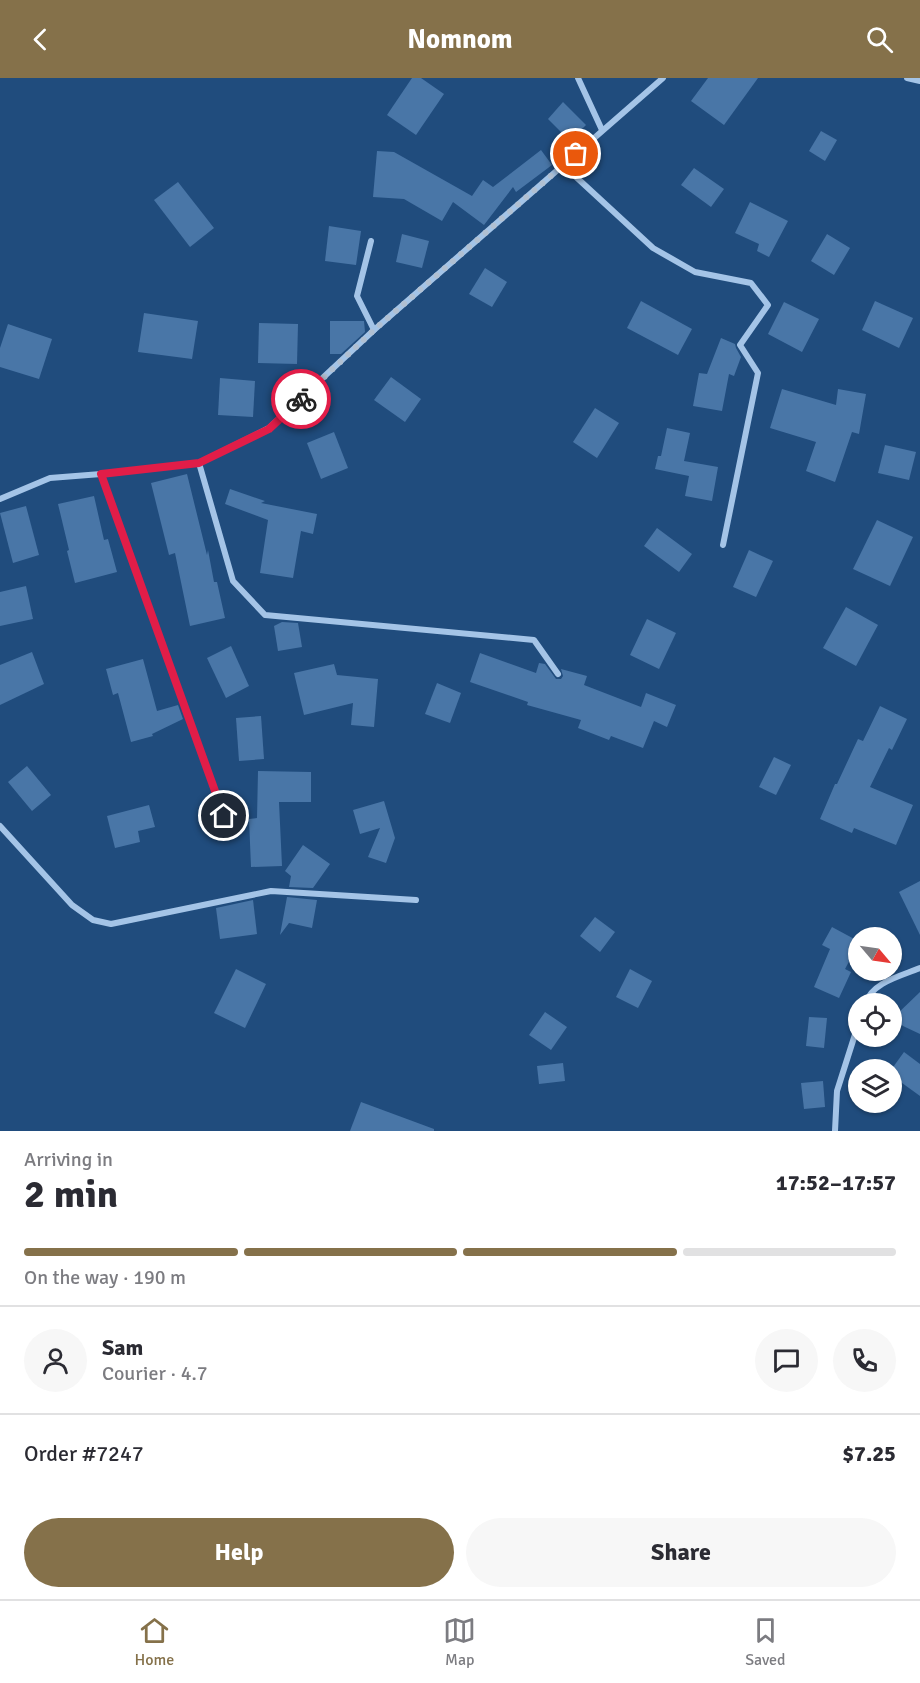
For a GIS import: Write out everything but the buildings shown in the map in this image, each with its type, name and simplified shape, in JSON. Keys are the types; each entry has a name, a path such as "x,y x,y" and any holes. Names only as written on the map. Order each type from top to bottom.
{"street":[{"path":"578,78 602,130"},
{"path":"0,499 50,478 199,463 269,429 374,330 663,78"},
{"path":"907,78 920,81"},
{"path":"563,165 653,248 695,272 750,283 768,305 740,345 758,373 723,545"},
{"path":"371,241 357,296 374,330"},
{"path":"199,463 233,581 265,615 534,640 558,674"},
{"path":"101,474 224,816"},
{"path":"0,826 72,905 93,920 111,924 271,891 416,900"},
{"path":"872,993 880,985 920,968"},
{"path":"835,1131 837,1091 851,1047"}],"way so far":[{"path":"301,399 374,330 576,154"}],"route":[{"path":"224,816 101,474 199,463 269,429 301,399"}]}
